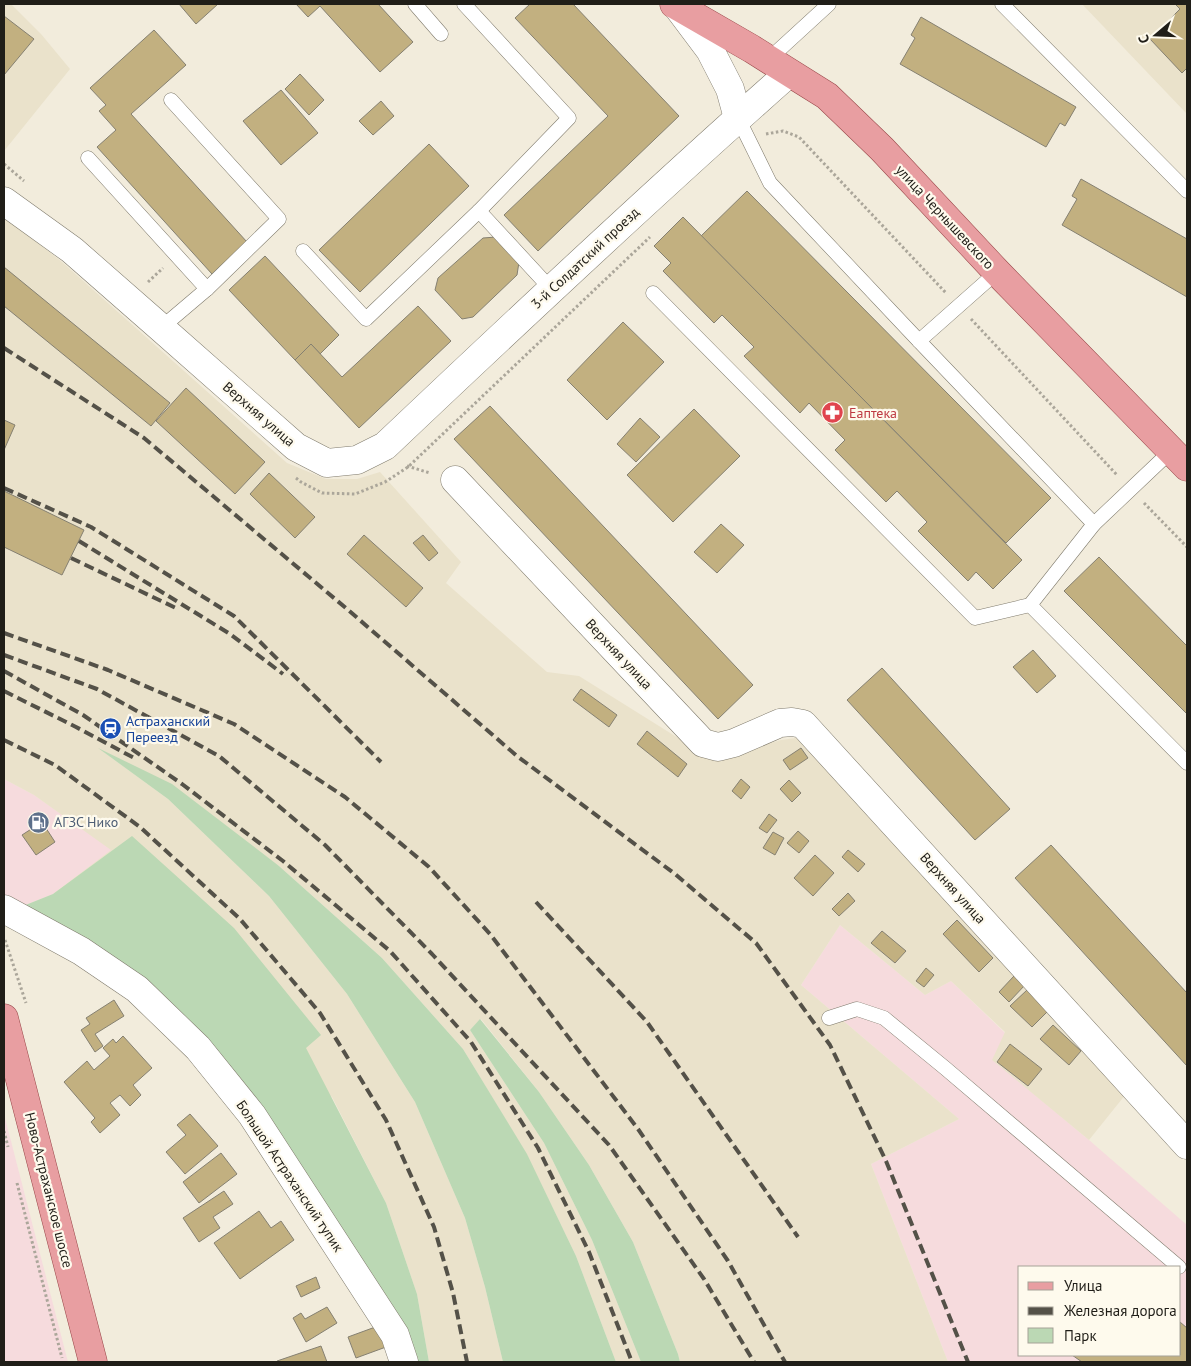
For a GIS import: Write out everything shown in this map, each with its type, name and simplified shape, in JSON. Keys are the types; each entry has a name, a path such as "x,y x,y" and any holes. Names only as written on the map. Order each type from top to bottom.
{"main road":[{"name":"улица Чернышевского","path":"676,5 827,96 882,149 997,272 1179,459"},
{"name":"Ново-Астраханское шоссе","path":"4,1018 8,1049 93,1362"}],"street":[{"path":"676,5 710,50 730,89 738,118"},
{"name":"3-й Солдатский проезд","path":"385,446 551,289 738,118 779,66"},
{"name":"Верхняя улица","path":"4,201 72,250 296,447 328,462 357,460 385,446"},
{"name":"Верхняя улица","path":"455,480 703,743 718,747 734,743 780,723 792,722 803,724 1187,1145"},
{"name":"Большой Астраханский тупик","path":"4,909 81,951 138,989 198,1048 252,1115 394,1335 404,1362"}],"lane":[{"path":"415,4 441,34"},
{"path":"303,250 366,319 479,211 569,118 465,4"},
{"path":"779,66 829,4"},
{"path":"1002,4 1187,191"},
{"path":"161,328 207,288 279,219 171,100"},
{"path":"738,118 770,183 1094,524"},
{"path":"88,158 207,288"},
{"path":"479,211 551,289"},
{"path":"919,341 997,272"},
{"path":"654,293 975,618 1030,605 1094,524 1130,490 1179,459"},
{"path":"1030,605 1187,763"},
{"path":"830,1018 857,1009 884,1018 946,1068 1177,1266"}],"path":[{"path":"749,142 768,132 783,131 799,137 1130,490 1187,547"},
{"path":"293,475 301,482 322,493 355,494 385,482 408,467 650,237"},
{"path":"144,286 177,256"},
{"path":"385,446 408,467 455,480"},
{"path":"4,1131 10,1153"},
{"path":"17,1181 64,1362"}],"shaded area":[{"path":"4,4 11,4 41,34 70,69 4,151"},
{"path":"1082,4 1187,4 1187,114"},
{"path":"4,216 62,262 287,463 326,479 357,479 380,472 461,562 446,583 547,672 579,676 699,751 733,754 781,740 796,738 809,744 1126,1094 1089,1140 992,1060 1005,1032 951,981 925,995 840,925 801,985 959,1119 871,1164 948,1362 680,1362 633,1242 589,1165 539,1092 481,1019 470,1030 544,1143 592,1240 641,1362 616,1362 576,1256 527,1155 463,1049 382,958 279,866 101,750 168,799 269,896 347,994 415,1102 465,1218 485,1287 503,1362 429,1362 417,1294 386,1203 332,1097 53,894 111,850 34,795 4,779"},
{"name":"АГЗС Нико","path":"4,779 34,795 112,850 53,894 18,908 4,902"},
{"path":"840,925 925,995 951,981 1005,1033 993,1060 1187,1225 1187,1362 948,1362 871,1164 959,1119 801,985"},
{"path":"4,1114 68,1362 4,1362"}],"green space":[{"path":"98,748 172,784 279,866 382,958 463,1049 527,1154 576,1256 616,1362 503,1362 485,1287 465,1218 415,1102 347,994 269,896 168,799"},
{"path":"132,836 234,928 321,1035 306,1048 386,1203 417,1294 429,1362 416,1362 260,1107 18,908 53,894"},
{"path":"480,1019 539,1092 589,1165 633,1242 680,1362 641,1362 592,1240 544,1143 470,1030"}],"building":[{"path":"179,4 218,4 196,24"},
{"path":"296,4 378,4 413,42 380,72 320,6 308,17"},
{"path":"530,4 573,4 679,116 538,251 504,215 608,116 515,18"},
{"path":"1175,4 1187,4 1187,68 1182,73 1150,39 1180,9"},
{"path":"4,16 34,39 4,75"},
{"path":"921,17 1076,107 1065,126 1060,123 1046,147 900,64 915,38 911,35"},
{"path":"154,30 186,65 131,114 247,242 212,274 97,147 116,130 99,111 106,105 90,88"},
{"path":"300,74 324,100 309,115 285,89"},
{"path":"281,90 318,133 281,165 243,121"},
{"path":"381,101 394,116 373,135 359,121"},
{"path":"429,144 469,186 360,292 319,250"},
{"path":"1081,179 1187,239 1187,297 1062,225 1077,199 1072,196"},
{"path":"747,191 1051,498 1006,543 701,236"},
{"path":"683,217 1022,560 993,589 976,572 968,581 918,531 927,522 897,491 886,502 835,450 845,440 809,403 800,413 744,356 754,347 722,315 714,323 663,271 671,263 654,246"},
{"path":"496,237 519,262 517,275 473,317 462,319 435,290 438,278 483,238"},
{"path":"265,256 339,335 320,354 311,344 295,360 229,290"},
{"path":"4,267 170,403 151,426 4,306"},
{"path":"418,306 451,341 359,428 295,360 311,344 342,377"},
{"path":"623,322 664,362 607,420 567,380"},
{"path":"186,388 265,462 235,494 156,421"},
{"path":"490,406 753,685 718,719 454,439"},
{"path":"694,409 740,456 673,522 627,475"},
{"path":"640,418 660,437 636,462 617,444"},
{"path":"4,420 15,425 4,450"},
{"path":"269,473 315,517 295,538 250,494"},
{"path":"4,491 84,530 62,575 4,547"},
{"path":"721,524 744,545 717,573 694,552"},
{"path":"364,535 423,588 406,607 347,554"},
{"path":"423,535 438,553 429,561 413,543"},
{"path":"1099,557 1187,646 1187,714 1064,591"},
{"path":"1033,650 1056,676 1037,693 1013,667"},
{"path":"882,668 1010,809 975,840 847,700"},
{"path":"581,689 617,715 609,727 573,700"},
{"path":"647,731 687,764 678,777 637,744"},
{"path":"801,748 808,758 790,770 783,760"},
{"path":"741,779 750,787 741,799 732,791"},
{"path":"789,780 801,793 792,802 780,789"},
{"path":"769,814 777,820 767,833 759,828"},
{"path":"42,822 55,842 36,855 22,835"},
{"path":"798,831 809,841 799,853 787,843"},
{"path":"773,832 784,838 775,855 763,848"},
{"path":"1051,845 1187,993 1187,1066 1015,878"},
{"path":"848,850 865,864 858,872 842,857"},
{"path":"815,855 834,873 813,896 794,878"},
{"path":"848,893 855,901 839,916 832,909"},
{"path":"957,920 993,958 979,972 943,934"},
{"path":"882,931 906,951 895,963 871,943"},
{"path":"926,968 934,975 924,987 916,981"},
{"path":"1014,976 1025,985 1009,1002 999,992"},
{"path":"1027,990 1048,1011 1032,1027 1010,1006"},
{"path":"114,1000 124,1016 95,1034 103,1046 95,1052 81,1030 90,1024 86,1018"},
{"path":"1053,1025 1081,1051 1069,1065 1040,1039"},
{"path":"123,1036 152,1068 133,1085 141,1095 130,1106 120,1095 110,1103 120,1115 100,1133 91,1122 95,1118 64,1082 87,1061 94,1070 110,1056 103,1048 113,1039 116,1043"},
{"path":"1010,1044 1042,1069 1028,1086 997,1062"},
{"path":"190,1114 218,1146 185,1174 166,1152 186,1135 177,1125"},
{"path":"221,1153 237,1174 199,1203 183,1182"},
{"path":"224,1191 233,1204 213,1217 220,1228 199,1242 183,1218"},
{"path":"259,1211 271,1228 281,1221 294,1240 240,1279 214,1243"},
{"path":"316,1277 320,1288 301,1297 296,1286"},
{"path":"327,1307 337,1323 306,1342 293,1318 301,1313 305,1319"},
{"path":"1181,1323 1187,1328 1187,1362 1082,1362 1073,1356 1181,1356"},
{"path":"378,1326 386,1347 356,1358 348,1337"},
{"path":"321,1346 327,1362 277,1362 277,1361"}],"railway":[{"path":"4,348 144,438 347,609 517,756 675,874 756,943 830,1045 886,1161 968,1362"},
{"path":"4,488 91,527 234,616 381,762"},
{"path":"79,541 230,634 283,674"},
{"path":"71,558 178,609"},
{"path":"4,633 108,670 234,724 345,797 429,867 490,934 638,1129 728,1261 785,1362"},
{"path":"4,655 97,689 219,756 325,845 432,954 609,1145 704,1279 754,1362"},
{"path":"4,671 83,715 182,784 283,861 390,951 471,1042 538,1148 589,1252 632,1362"},
{"path":"4,691 136,759"},
{"path":"4,740 55,765 140,827 240,919 320,1013 386,1120 434,1227 453,1293 467,1362"},
{"path":"536,902 647,1022 798,1237"}],"place":[{"name":"Еаптека","path":"833,413"},
{"name":"Астраханский Переезд","path":"110,729"},
{"name":"АГЗС Нико","path":"38,822"}]}
